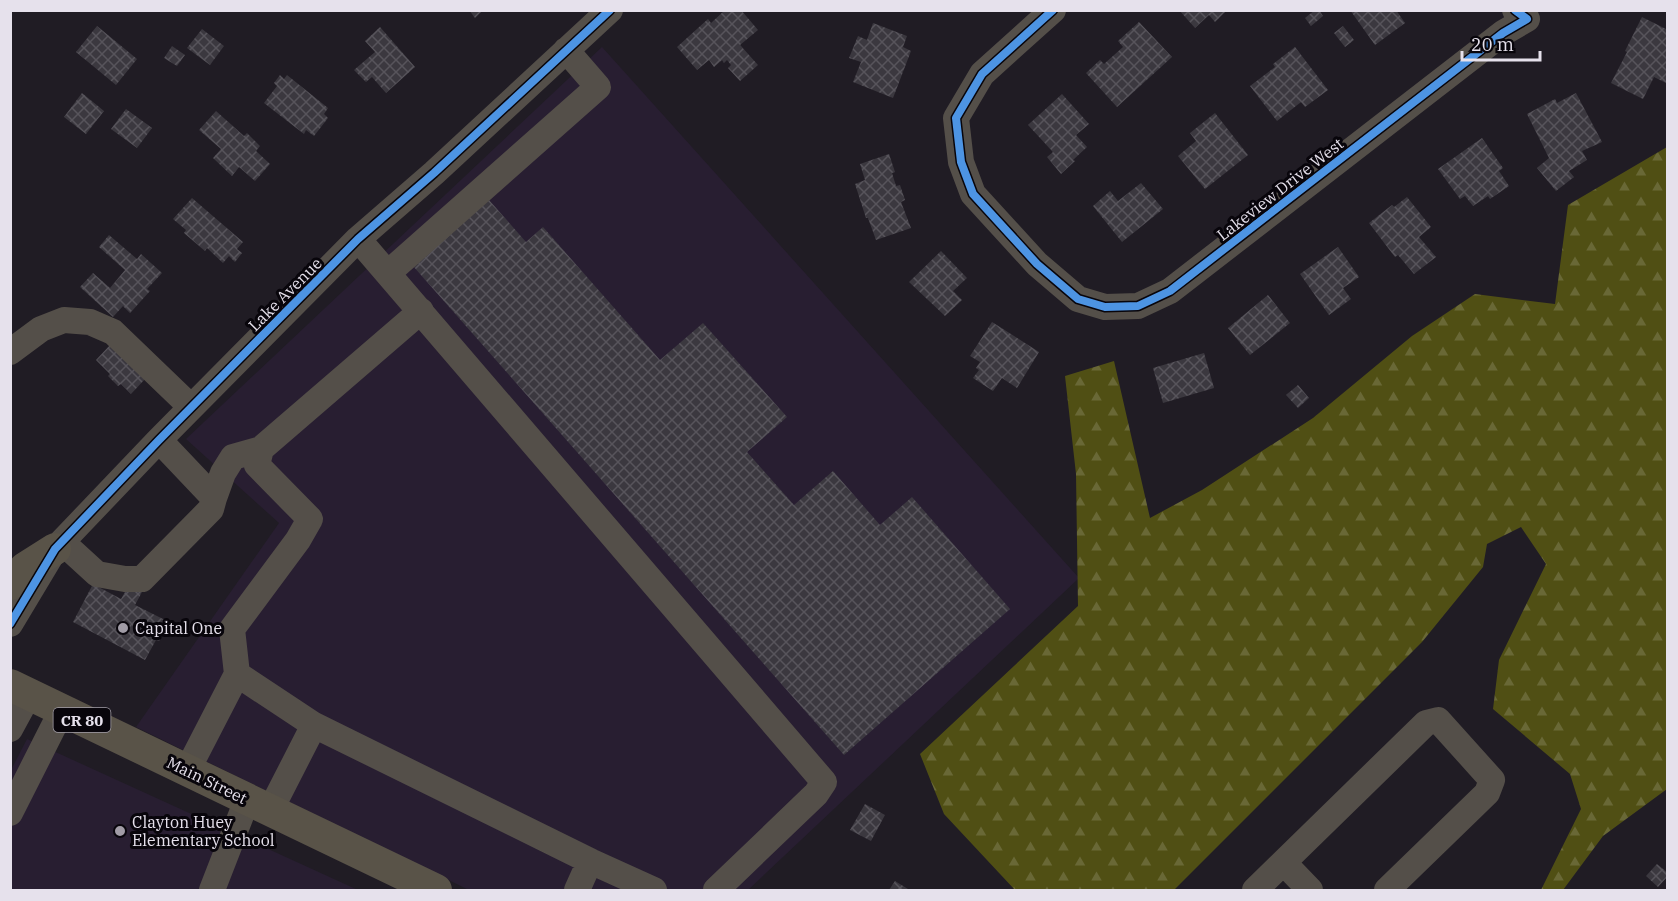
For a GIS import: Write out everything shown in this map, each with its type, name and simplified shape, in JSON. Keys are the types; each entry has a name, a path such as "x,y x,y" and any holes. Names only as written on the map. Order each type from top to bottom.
{"main road":[{"path":"10,584 25,568 59,546"},
{"name":"Main Street","path":"20,689 431,889"}],"street":[{"name":"Lake Avenue","path":"10,624 59,546 191,407 358,239 434,173 610,10"},
{"name":"Lakeview Drive West","path":"1053,10 982,74 956,118 961,162 973,194 1037,264 1078,299 1105,307 1138,306 1170,291 1503,33 1521,15"},
{"path":"388,273 598,87 566,50"},
{"path":"358,239 824,782 816,794 716,891"},
{"path":"59,546 97,574 125,579 142,579 211,510 223,474 233,457 261,449 421,311"},
{"path":"10,352 41,329 64,320 90,322 112,332 191,407"},
{"path":"159,440 214,498"},
{"path":"187,771 237,674 232,629 298,540 310,519 257,465 261,449"},
{"path":"237,674 314,724 654,891"},
{"path":"10,729 20,689"},
{"path":"10,813 62,710"},
{"path":"1256,891 1426,723 1438,720 1492,780 1487,793 1387,891"},
{"path":"212,891 258,805 314,724"},
{"path":"577,891 590,861"},
{"path":"1284,863 1310,891"}],"shaded area":[{"path":"602,47 1079,578 748,890 469,890 136,727 279,523 186,439"},
{"name":"Clayton Huey Elementary School","path":"27,739 358,890 11,890 10,772"}],"green space":[{"path":"1667,147 1667,789 1603,836 1563,890 1541,890 1581,809 1570,774 1493,709 1499,660 1546,564 1521,527 1487,544 1483,567 1422,642 1174,890 1015,890 944,814 920,754 1078,606 1076,474 1065,376 1114,361 1150,518 1202,490 1313,418 1412,336 1475,294 1555,304 1568,205"}],"building":[{"path":"469,10 483,10 475,18"},
{"path":"725,10 741,10 758,30 740,45 758,65 740,81 728,68 731,65 727,60 724,63 722,60 714,67 709,60 697,70 677,47 708,19 711,23"},
{"path":"1179,10 1227,10 1215,22 1209,15 1195,28"},
{"path":"1315,10 1319,10 1323,16 1311,26 1305,18"},
{"path":"1350,10 1396,10 1405,23 1375,45"},
{"path":"1642,17 1668,30 1668,84 1654,77 1643,99 1611,83"},
{"path":"1139,22 1172,57 1117,107 1086,73 1100,60 1104,64 1123,47 1118,41"},
{"path":"873,23 907,36 903,47 911,51 893,98 853,82 861,62 849,58 858,36 867,40"},
{"path":"97,26 137,59 116,85 76,52"},
{"path":"1343,26 1354,40 1345,47 1334,33"},
{"path":"380,27 415,67 386,93 372,77 366,82 354,70 375,52 365,41"},
{"path":"202,29 224,46 210,65 187,48"},
{"path":"172,46 185,55 177,66 164,58"},
{"path":"1295,47 1328,90 1305,107 1301,102 1277,121 1250,86 1275,67 1273,64"},
{"path":"280,75 284,79 287,75 328,108 324,114 328,118 314,136 306,130 304,134 264,103 277,86 274,83"},
{"path":"82,93 104,111 86,134 64,117"},
{"path":"1576,93 1602,142 1582,151 1587,160 1569,171 1574,177 1556,191 1537,168 1549,158 1527,114 1555,99 1557,103"},
{"path":"1062,94 1089,124 1076,135 1087,147 1061,174 1047,157 1053,152 1028,125"},
{"path":"126,109 152,128 137,148 111,129"},
{"path":"216,111 244,136 247,133 260,146 256,151 270,164 255,181 239,167 232,176 213,158 221,149 199,130"},
{"path":"1215,113 1248,155 1205,189 1178,156 1196,141 1190,133"},
{"path":"1482,138 1503,168 1499,171 1509,186 1490,199 1488,196 1473,206 1465,196 1460,199 1438,169"},
{"path":"889,154 895,172 892,173 896,186 900,185 905,200 901,202 911,228 876,240 855,184 865,180 860,164"},
{"path":"1141,183 1163,209 1122,242 1093,206 1110,191 1118,201"},
{"path":"1407,197 1431,227 1419,237 1436,257 1414,274 1398,255 1395,257 1369,223 1392,205 1394,207"},
{"path":"192,198 243,242 237,249 242,253 235,262 229,256 223,263 207,248 205,251 184,233 186,230 173,219"},
{"path":"489,200 526,242 543,227 660,360 703,323 787,417 747,452 794,505 833,471 880,525 912,497 1010,609 844,755 413,266"},
{"path":"109,235 137,259 141,254 162,273 147,289 150,291 130,313 123,306 113,317 80,287 93,273 110,288 125,270 99,247"},
{"path":"1338,247 1359,277 1343,288 1351,299 1329,315 1300,274"},
{"path":"941,251 967,278 953,291 962,300 945,316 909,282"},
{"path":"1268,295 1290,323 1250,355 1228,328"},
{"path":"992,322 1039,352 1017,388 1002,378 993,391 973,378 979,370 976,368 980,362 970,356"},
{"path":"111,344 146,378 131,394 121,384 118,386 96,360"},
{"path":"1204,353 1214,388 1163,403 1153,368"},
{"path":"1298,385 1309,398 1298,408 1286,395"},
{"name":"Capital One","path":"93,584 121,599 129,585 142,592 135,605 165,620 158,634 162,636 159,641 156,640 145,660 73,622"},
{"path":"865,804 885,815 871,841 850,830"},
{"path":"1657,864 1668,873 1658,887 1646,876"},
{"path":"895,881 908,889 889,890"}],"cycle path":[{"path":"10,624 55,549 159,440 358,239 434,173 610,10"},
{"path":"1053,10 982,74 956,118 961,162 973,194 1037,264 1078,299 1105,307 1138,306 1170,291 1503,33 1527,19 1515,10"}],"place":[{"name":"Capital One","path":"123,628"},
{"name":"Clayton Huey Elementary School","path":"120,831"}]}
